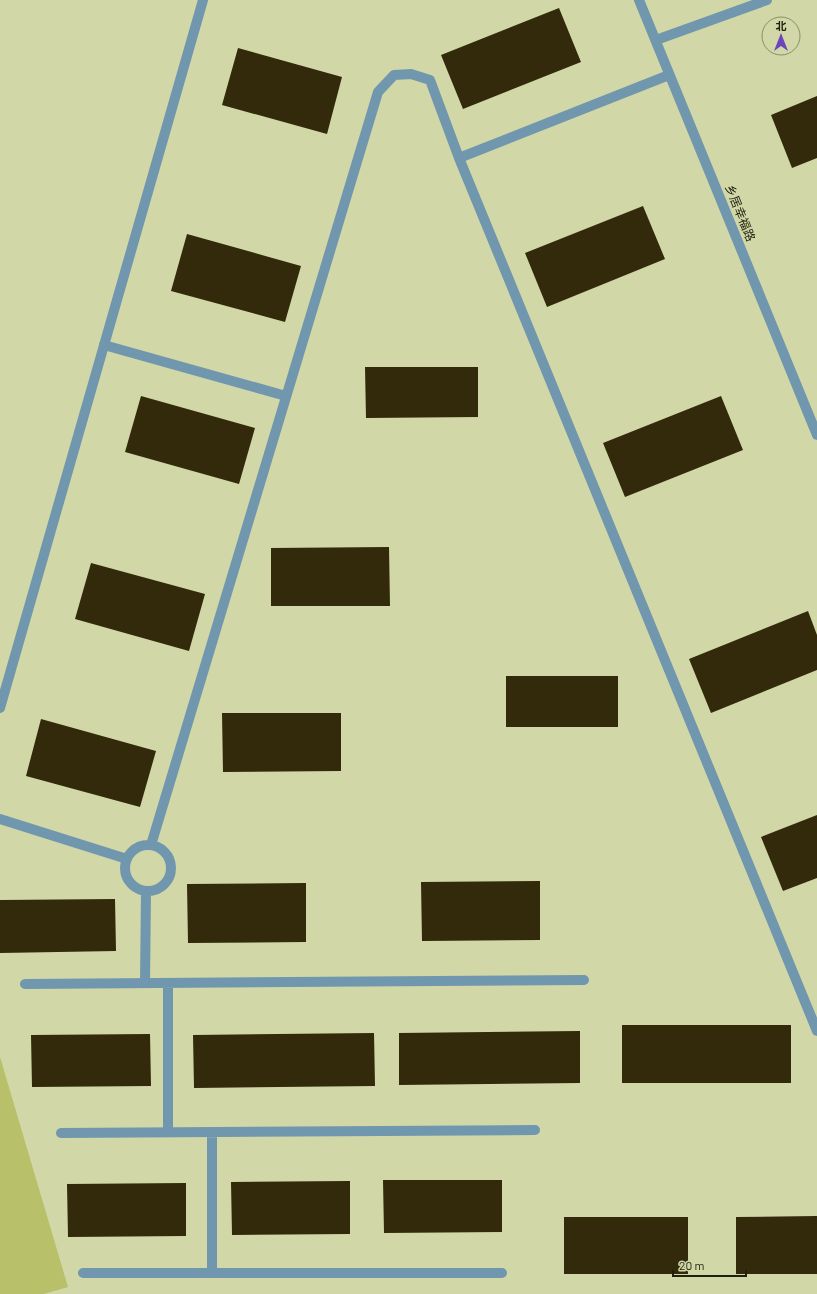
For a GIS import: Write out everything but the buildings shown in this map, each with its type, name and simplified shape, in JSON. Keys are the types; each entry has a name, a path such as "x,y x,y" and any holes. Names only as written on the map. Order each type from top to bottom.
{"street":[{"path":"0,708 203,0"},
{"name":"乡居幸福路","path":"639,0 817,435"},
{"path":"656,40 767,0"},
{"path":"151,845 378,92 394,75 411,74 430,80 460,158 817,1031"},
{"path":"460,158 669,75"},
{"path":"104,345 286,396"},
{"path":"0,819 127,859"},
{"path":"143,845 151,845 164,851 168,856 171,863 171,870 169,878 165,884 160,888 146,891 133,885 128,880 126,873 127,859 136,848 143,845"},
{"path":"145,983 146,891"},
{"path":"25,984 584,980"},
{"path":"168,984 168,1132"},
{"path":"61,1133 535,1130"},
{"path":"212,1132 212,1273"},
{"path":"83,1273 502,1273"}],"green space":[{"path":"0,1057 68,1287 44,1294 0,1294"}]}
